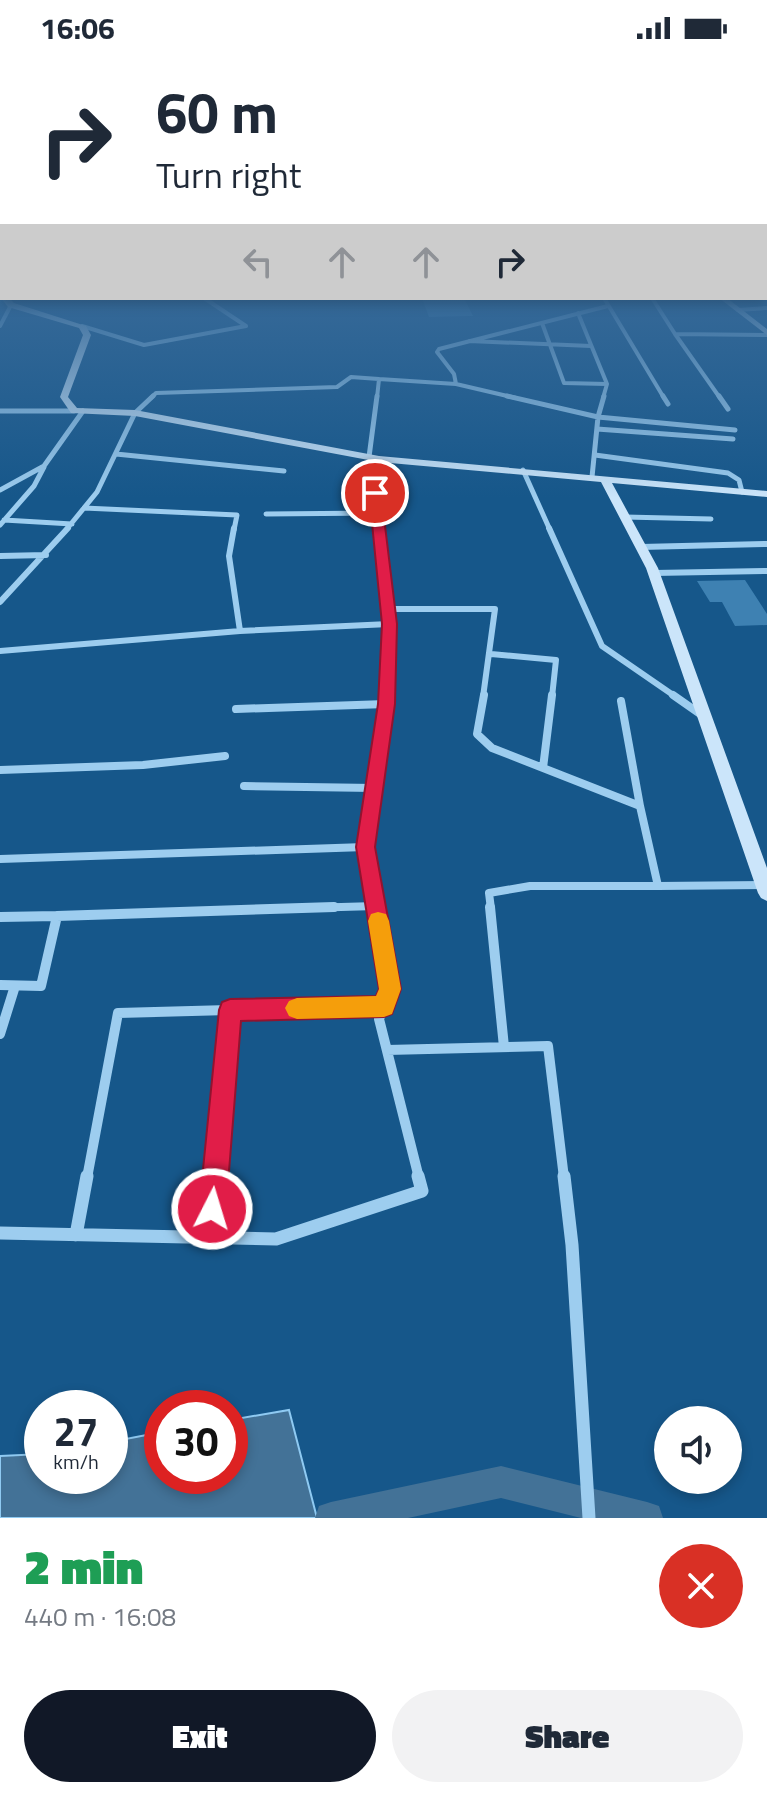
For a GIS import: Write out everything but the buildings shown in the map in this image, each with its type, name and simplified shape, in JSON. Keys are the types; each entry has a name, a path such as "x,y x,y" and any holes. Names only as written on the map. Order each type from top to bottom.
{"street":[{"path":"77,361 64,397 78,411"},
{"path":"444,361 454,374 456,384"},
{"path":"557,361 564,383 607,384"},
{"path":"504,1047 489,893 530,886 766,889 654,573 625,517 598,478 595,455 598,417 607,384 597,361"},
{"path":"642,361 668,404"},
{"path":"694,361 728,409"},
{"path":"0,602 46,555 97,492 135,413 162,391 337,387 351,377 456,384 598,417 735,430"},
{"path":"369,457 379,379"},
{"path":"0,411 135,413 369,457 767,494"},
{"path":"2,522 34,486 78,411"},
{"path":"597,429 733,439"},
{"path":"116,454 284,471"},
{"path":"595,455 728,473 739,480 742,492"},
{"path":"0,490 44,466"},
{"path":"523,470 602,646 707,719"},
{"path":"0,1233 276,1239 422,1191 379,1019 390,989 365,847 386,704 389,624 375,493"},
{"path":"84,508 237,515 229,556 240,631"},
{"path":"266,514 378,513"},
{"path":"625,517 711,519"},
{"path":"2,522 72,524"},
{"path":"641,547 767,544"},
{"path":"0,556 46,555"},
{"path":"654,573 767,571"},
{"path":"389,609 495,609 491,654 477,734 492,748 640,806"},
{"path":"0,651 240,631 389,624"},
{"path":"491,654 556,660 543,768"},
{"path":"621,701 658,886"},
{"path":"236,709 386,704"},
{"path":"0,770 143,765 225,756"},
{"path":"244,786 374,788"},
{"path":"0,859 365,847"},
{"path":"0,917 376,906"},
{"path":"0,985 41,986 57,916"},
{"path":"0,1034 15,986"},
{"path":"76,1235 118,1013 384,1006"},
{"path":"210,1238 230,1010"},
{"path":"387,1050 548,1046 572,1245 589,1518"}],"water":[{"path":"289,1410 317,1518 0,1518 0,1456 24,1455 24,1494 128,1494 128,1439 144,1435 144,1494 248,1494 248,1417"}],"waterway":[{"path":"331,1518 501,1482 647,1518"}],"slow traffic":[{"path":"297,1008 384,1006 390,989 378,921"}],"route":[{"path":"212,1209 230,1010 384,1006 390,989 365,847 386,704 389,624 375,493"}]}
